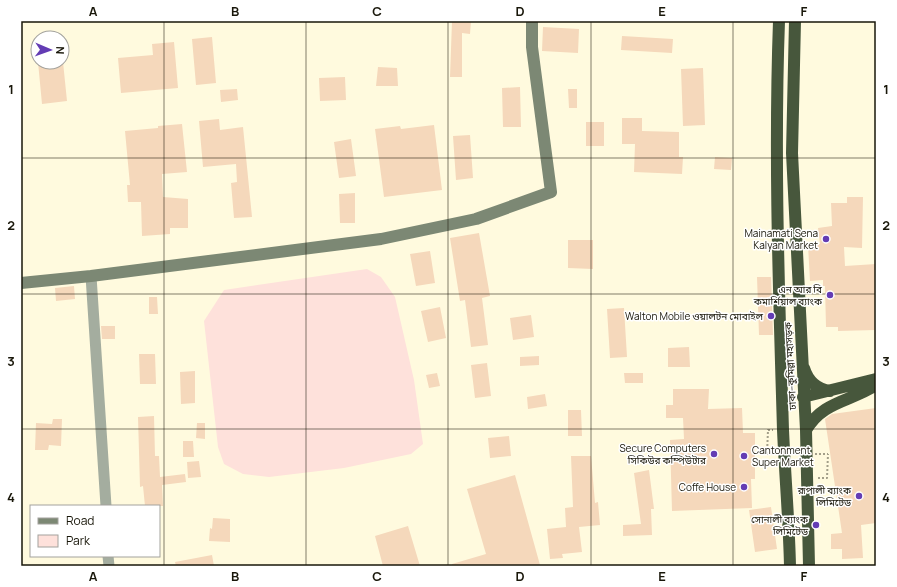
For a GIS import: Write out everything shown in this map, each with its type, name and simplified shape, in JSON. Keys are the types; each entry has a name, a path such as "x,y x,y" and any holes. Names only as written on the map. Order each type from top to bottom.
{"highway":[{"name":"ঢাকা–কুমিল্লা মহাসড়ক","path":"779,21 776,93 777,238 783,430 790,566"},
{"name":"ঢাকা–কুমিল্লা মহাসড়ক","path":"795,21 792,153 803,397 806,430 809,566"},
{"path":"801,349 804,370 810,382 823,390 832,391"},
{"path":"803,397 876,379"},
{"path":"806,430 812,420 820,412 876,385"}],"street":[{"path":"21,283 91,276 381,239 476,219 551,192 532,47 532,21"},
{"path":"91,276 106,505"}],"path":[{"path":"768,430 768,454 828,454 827,478"}],"green space":[{"path":"367,269 381,277 395,297 414,380 423,444 411,454 344,468 269,477 243,474 224,464 218,447 204,321 224,290"}],"building":[{"path":"452,21 471,21 470,34 462,33 462,77 450,77"},
{"path":"543,27 579,29 578,53 542,51"},
{"path":"622,36 673,39 672,53 621,50"},
{"path":"212,37 216,83 196,85 192,39"},
{"path":"174,42 178,88 121,93 118,58 153,55 152,44"},
{"path":"378,67 397,68 398,86 376,86"},
{"path":"703,68 705,125 683,126 681,69"},
{"path":"39,70 64,70 67,101 42,104"},
{"path":"345,77 346,100 320,101 319,78"},
{"path":"520,87 521,127 503,127 502,88"},
{"path":"237,89 238,100 221,102 220,90"},
{"path":"568,89 577,89 577,108 569,108"},
{"path":"622,118 642,118 642,131 679,132 679,157 683,157 682,174 634,172 635,144 622,144"},
{"path":"219,119 220,130 243,127 252,217 234,218 231,183 237,182 236,164 203,167 199,121"},
{"path":"586,122 604,122 604,146 586,146"},
{"path":"182,124 187,172 162,174 163,197 188,199 188,228 170,228 170,234 142,236 141,202 128,202 127,185 130,185 125,131"},
{"path":"434,125 442,190 384,197 375,129 400,126 401,129"},
{"path":"470,135 473,178 456,180 453,136"},
{"path":"351,139 356,176 339,178 334,142"},
{"path":"715,157 732,158 731,170 714,169"},
{"path":"355,193 355,223 340,223 339,194"},
{"path":"847,197 863,197 862,248 844,247 845,266 876,264 876,330 838,331 838,327 826,327 825,286 823,286 823,280 810,281 808,245 820,244 818,228 832,226 831,203 847,203"},
{"path":"479,233 490,296 482,298 488,345 471,347 465,300 460,301 450,238"},
{"path":"568,240 593,240 593,269 568,268"},
{"path":"430,251 435,283 416,286 410,254"},
{"path":"757,277 771,277 773,335 759,335"},
{"path":"74,286 75,299 56,301 55,288"},
{"path":"149,297 157,297 158,314 149,314"},
{"path":"440,307 446,338 428,342 421,311"},
{"path":"624,308 627,357 610,358 607,309"},
{"path":"531,315 534,337 513,340 510,318"},
{"path":"101,326 115,326 115,339 102,339"},
{"path":"689,347 690,367 668,367 668,348"},
{"path":"139,354 155,354 156,384 140,384"},
{"path":"539,356 539,365 520,366 520,357"},
{"path":"487,363 491,396 475,398 471,365"},
{"path":"195,371 195,403 181,404 180,372"},
{"path":"437,373 440,386 429,388 426,375"},
{"path":"624,373 643,373 643,383 625,383"},
{"path":"673,389 709,389 708,409 742,408 743,433 755,433 755,479 751,479 752,508 672,511 670,440 684,439 683,418 666,418 666,405 673,405"},
{"path":"545,394 547,406 528,409 527,397"},
{"path":"876,408 876,523 861,525 863,558 842,559 842,549 831,549 831,534 842,533 825,419 832,414"},
{"path":"568,410 581,410 582,436 568,436"},
{"path":"154,416 155,456 159,456 160,477 185,474 186,482 162,485 163,506 145,505 143,486 140,487 138,417"},
{"path":"53,419 62,419 61,446 49,445 48,450 35,450 36,423 52,424"},
{"path":"197,423 205,423 205,439 196,438"},
{"path":"509,436 511,456 490,458 488,438"},
{"path":"183,441 193,441 194,457 183,457"},
{"path":"571,456 591,456 595,503 598,502 600,525 579,527 582,552 562,554 563,558 550,559 547,529 566,527 565,508 573,507"},
{"path":"199,461 201,477 188,478 187,462"},
{"path":"649,470 654,509 651,509 652,535 623,536 623,525 641,524 634,473"},
{"path":"515,475 540,565 452,566 452,564 486,554 467,489"},
{"path":"771,507 777,549 755,552 749,510"},
{"path":"213,518 230,519 230,542 209,541 210,528 212,529"},
{"path":"408,526 420,566 383,566 375,536"},
{"path":"212,555 214,566 176,566 175,562"}],"place":[{"name":"Mainamati Sena Kalyan Market","path":"826,239"},
{"name":"এন আর বি কমার্শিয়াল ব্যাংক","path":"830,295"},
{"name":"Walton Mobile ওয়ালটন মোবাইল","path":"771,316"},
{"name":"Secure Computers সিকিউর কম্পিউটার","path":"714,454"},
{"name":"Cantonment Super Market","path":"744,456"},
{"name":"Coffe House","path":"744,487"},
{"name":"রূপালী ব্যাংক লিমিটেড","path":"859,496"},
{"name":"সোনালী ব্যাংক লিমিটেড","path":"816,525"}]}
